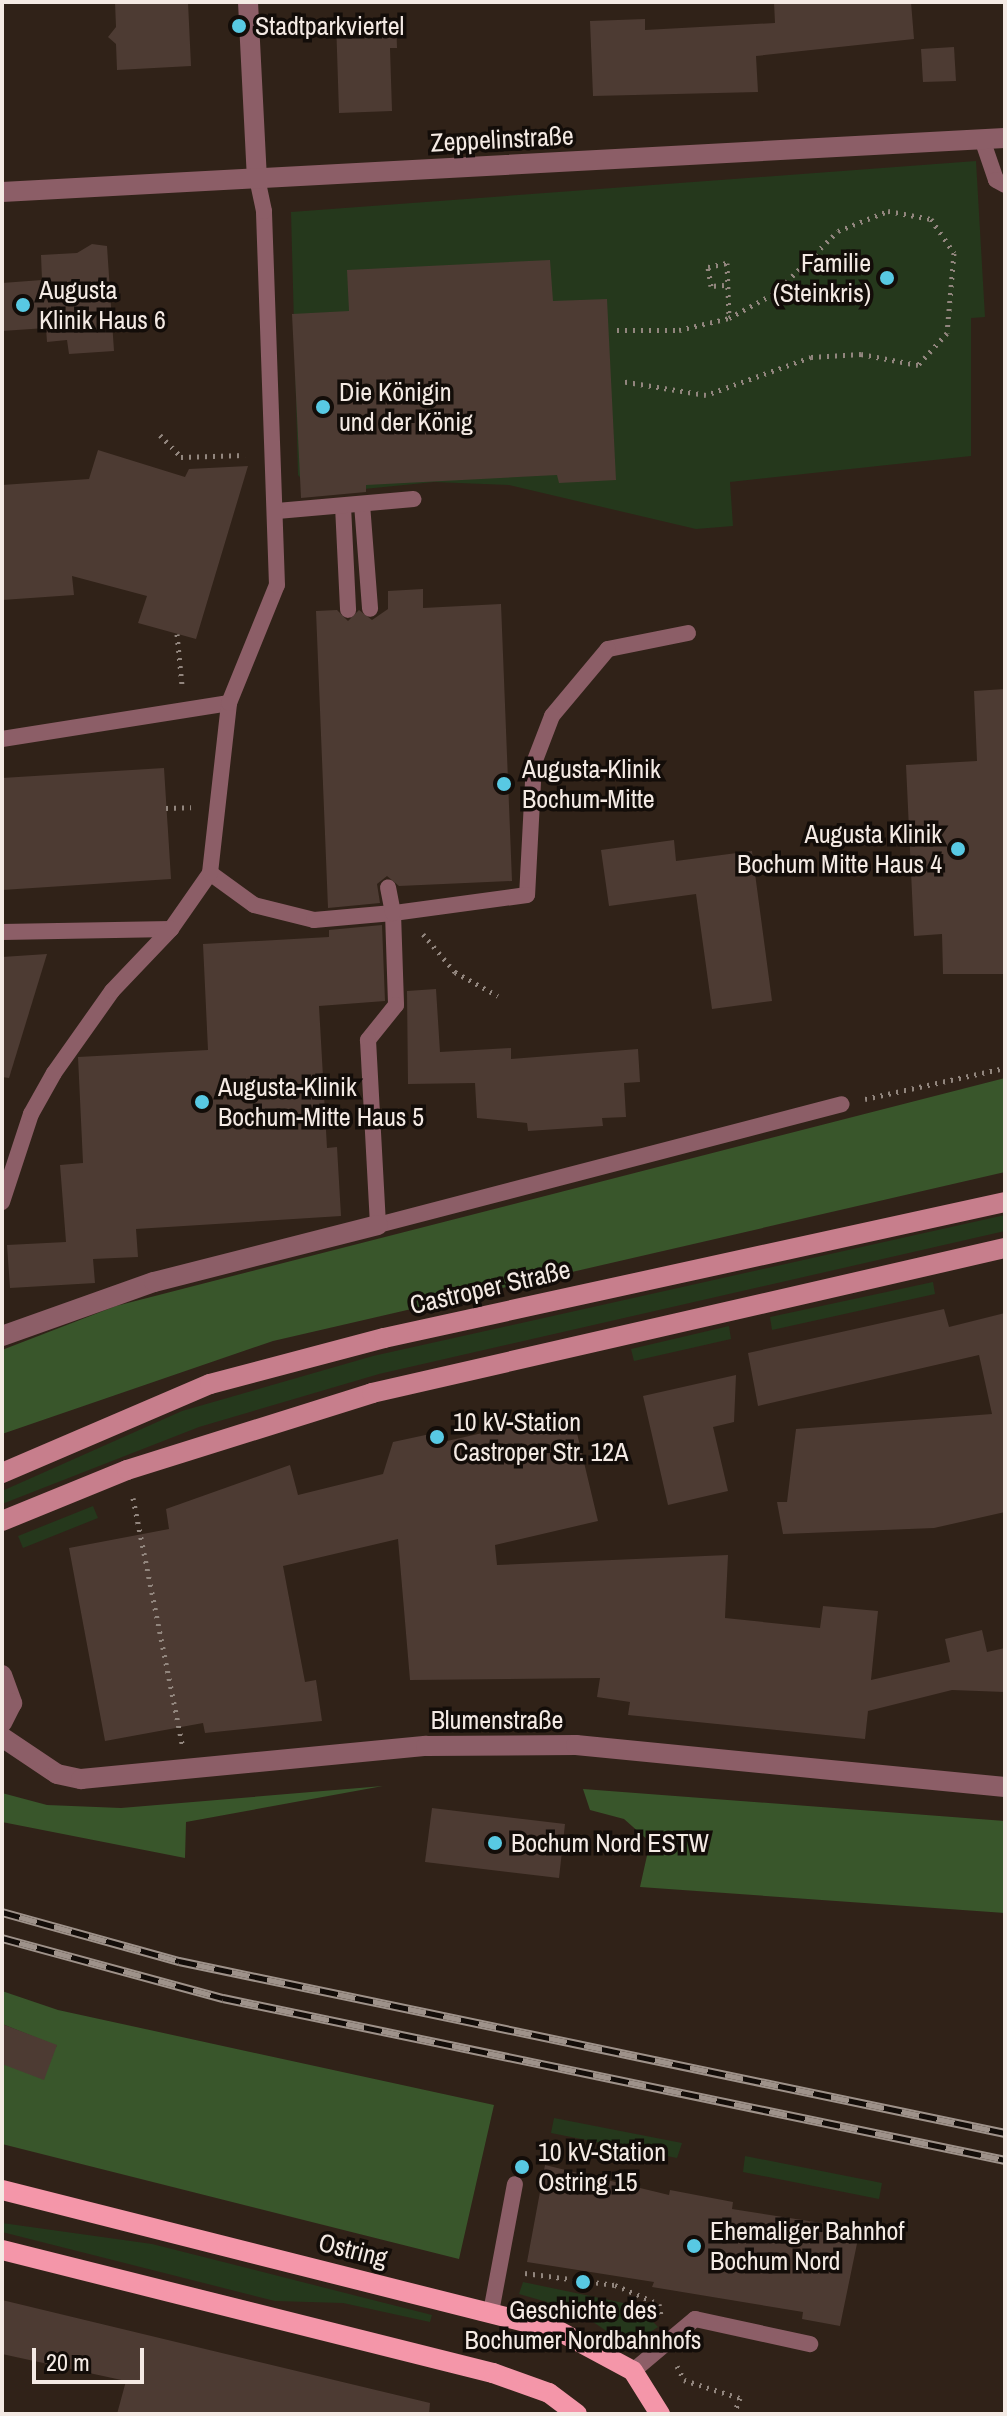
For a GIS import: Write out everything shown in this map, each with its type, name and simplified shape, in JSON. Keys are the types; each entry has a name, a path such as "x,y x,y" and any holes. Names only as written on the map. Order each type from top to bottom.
{"main road":[{"name":"Castroper Straße","path":"2,1473 210,1384 399,1334 1005,1202"},
{"path":"2,1521 127,1470 372,1393 1005,1248"},
{"name":"Ostring","path":"2,2190 557,2330 633,2371 660,2414"},
{"path":"2,2250 493,2373 549,2393 577,2414"}],"street":[{"path":"248,2 257,179"},
{"name":"Zeppelinstraße","path":"2,192 1005,138"},
{"path":"2,1336 154,1282 378,1225"},
{"path":"2,1675 12,1703 2,1723"},
{"name":"Blumenstraße","path":"2,1737 57,1774 81,1779 426,1746 576,1745 1005,1787"}],"lane":[{"path":"982,139 996,180 1005,185"},
{"path":"2,1202 31,1114 54,1073 112,991 171,929 210,873 229,703 277,585 277,511 264,211 257,179"},
{"path":"277,511 413,499"},
{"path":"362,504 370,609"},
{"path":"343,506 348,610"},
{"path":"210,873 254,905 314,920 393,913 420,905 527,895 534,763 552,716 608,649 688,633"},
{"path":"2,739 229,703"},
{"path":"388,887 393,913 396,1005 368,1040 378,1225 841,1104"},
{"path":"2,932 171,929"},
{"path":"491,2312 515,2184"},
{"path":"633,2371 695,2319 810,2344"}],"path":[{"path":"617,330 679,330 729,318 775,293 838,231 863,218 888,211 931,219 954,253 947,333 918,365 824,355 706,395 621,381"},
{"path":"727,263 731,283 724,285 711,286 708,267 727,263"},
{"path":"724,285 729,318"},
{"path":"160,435 181,457 274,455"},
{"path":"177,634 174,649 187,709"},
{"path":"420,905 421,931 455,972 498,996"},
{"path":"841,1104 1005,1068"},
{"path":"127,1470 187,1769"},
{"path":"498,2274 615,2285 659,2304 666,2344 684,2380 740,2398 734,2414"}],"green space":[{"path":"976,161 985,317 971,318 971,456 730,482 733,526 696,529 509,485 434,482 314,494 298,475 291,212"},
{"path":"1005,1078 1005,1172 273,1341 2,1434 2,1350 116,1306"},
{"path":"1005,1215 1005,1231 379,1374 199,1427 2,1504 2,1491 182,1411 373,1356"},
{"path":"933,1282 935,1294 772,1330 770,1317"},
{"path":"729,1326 731,1339 634,1361 631,1349"},
{"path":"93,1506 98,1518 23,1548 18,1536"},
{"path":"383,1786 186,1822 185,1858 2,1822 2,1793 47,1805 121,1808"},
{"path":"583,1789 1005,1821 1005,1913 640,1887 650,1842 624,1819 590,1810"},
{"path":"2,1991 58,2010 494,2105 459,2259 2,2144 2,2064 57,2046 2,2024"},
{"path":"554,2118 682,2143 677,2158 551,2133"},
{"path":"745,2156 882,2183 879,2199 743,2172"},
{"path":"2,2223 152,2244 432,2315 430,2322 343,2303 275,2301 2,2232"},
{"path":"523,2282 638,2306 658,2327 629,2346 575,2310 519,2294"}],"building":[{"path":"115,2 188,2 191,66 117,70 116,44 108,37 116,27"},
{"path":"774,2 911,2 914,39 756,56 758,92 593,96 590,21 645,19 645,30 775,23"},
{"path":"396,18 397,48 390,48 392,111 339,113 336,20"},
{"path":"954,47 956,81 923,82 921,49"},
{"path":"92,244 107,246 114,351 69,354 67,340 47,342 46,328 2,331 2,283 42,280 41,255 77,253"},
{"path":"550,260 553,301 607,299 616,480 559,483 557,475 366,485 366,492 301,498 292,314 349,311 347,270"},
{"path":"98,450 185,477 189,469 248,466 196,639 138,623 147,596 72,576 74,595 2,600 2,485 89,479"},
{"path":"423,589 423,608 501,604 512,881 399,886 387,876 377,884 380,903 328,908 316,611 337,610 348,621 359,610 372,620 388,609 388,591"},
{"name":"Augusta Klinik Bochum Mitte Haus 4","path":"1005,689 1005,974 943,974 942,934 914,936 906,765 977,761 974,691"},
{"path":"164,768 171,879 2,890 2,778"},
{"path":"674,840 676,861 752,851 772,1001 712,1009 696,894 609,906 601,850"},
{"name":"Augusta-Klinik Bochum-Mitte Haus 5","path":"382,925 385,1001 319,1006 327,1148 337,1147 341,1216 136,1229 138,1257 93,1259 95,1283 10,1288 7,1245 66,1242 60,1165 83,1163 78,1057 208,1050 203,944 329,937 329,930"},
{"path":"47,954 9,1078 2,1077 2,957"},
{"path":"436,989 440,1052 511,1048 511,1059 638,1049 640,1082 624,1083 626,1117 602,1118 603,1126 528,1131 527,1123 477,1118 475,1083 408,1084 407,991"},
{"path":"944,1309 949,1327 1005,1313 1005,1512 934,1528 783,1534 777,1502 787,1502 796,1429 992,1414 979,1355 758,1406 748,1353"},
{"path":"736,1375 734,1422 713,1427 728,1491 668,1505 643,1396"},
{"path":"557,1416 561,1432 576,1429 598,1521 495,1545 497,1565 728,1555 725,1618 820,1628 823,1606 878,1611 871,1680 950,1662 945,1639 982,1630 987,1652 1005,1648 1005,1692 952,1690 868,1711 865,1739 628,1715 630,1702 597,1697 600,1678 410,1680 398,1539 283,1566 305,1682 316,1680 322,1721 205,1733 203,1723 105,1741 69,1548 169,1529 166,1509 290,1465 298,1495 383,1474 393,1442 444,1431 447,1441"},
{"name":"Bochum Nord ESTW","path":"432,1808 565,1824 559,1878 425,1862"},
{"path":"2,2024 57,2045 44,2080 2,2064"},
{"name":"Ehemaliger Bahnhof Bochum Nord","path":"545,2165 669,2195 670,2190 733,2202 732,2209 860,2229 840,2326 802,2319 803,2312 652,2287 654,2282 527,2262"},
{"path":"2,2300 430,2403 429,2414 117,2414 126,2381 2,2354"}],"railway":[{"path":"2,1912 179,1961 1005,2133"},
{"path":"2,1938 223,1998 1005,2160"}],"place":[{"name":"Stadtparkviertel","path":"239,26"},
{"name":"Familie (Steinkris)","path":"887,278"},
{"name":"Augusta Klinik Haus 6","path":"23,305"},
{"name":"Die Königin und der König","path":"323,407"},
{"name":"Augusta-Klinik Bochum-Mitte","path":"504,784"},
{"name":"Augusta Klinik Bochum Mitte Haus 4","path":"958,849"},
{"name":"Augusta-Klinik Bochum-Mitte Haus 5","path":"202,1102"},
{"name":"10 kV-Station Castroper Str. 12A","path":"437,1437"},
{"name":"Bochum Nord ESTW","path":"495,1843"},
{"name":"10 kV-Station Ostring 15","path":"522,2167"},
{"name":"Ehemaliger Bahnhof Bochum Nord","path":"694,2246"},
{"name":"Geschichte des Bochumer Nordbahnhofs","path":"583,2282"}]}
